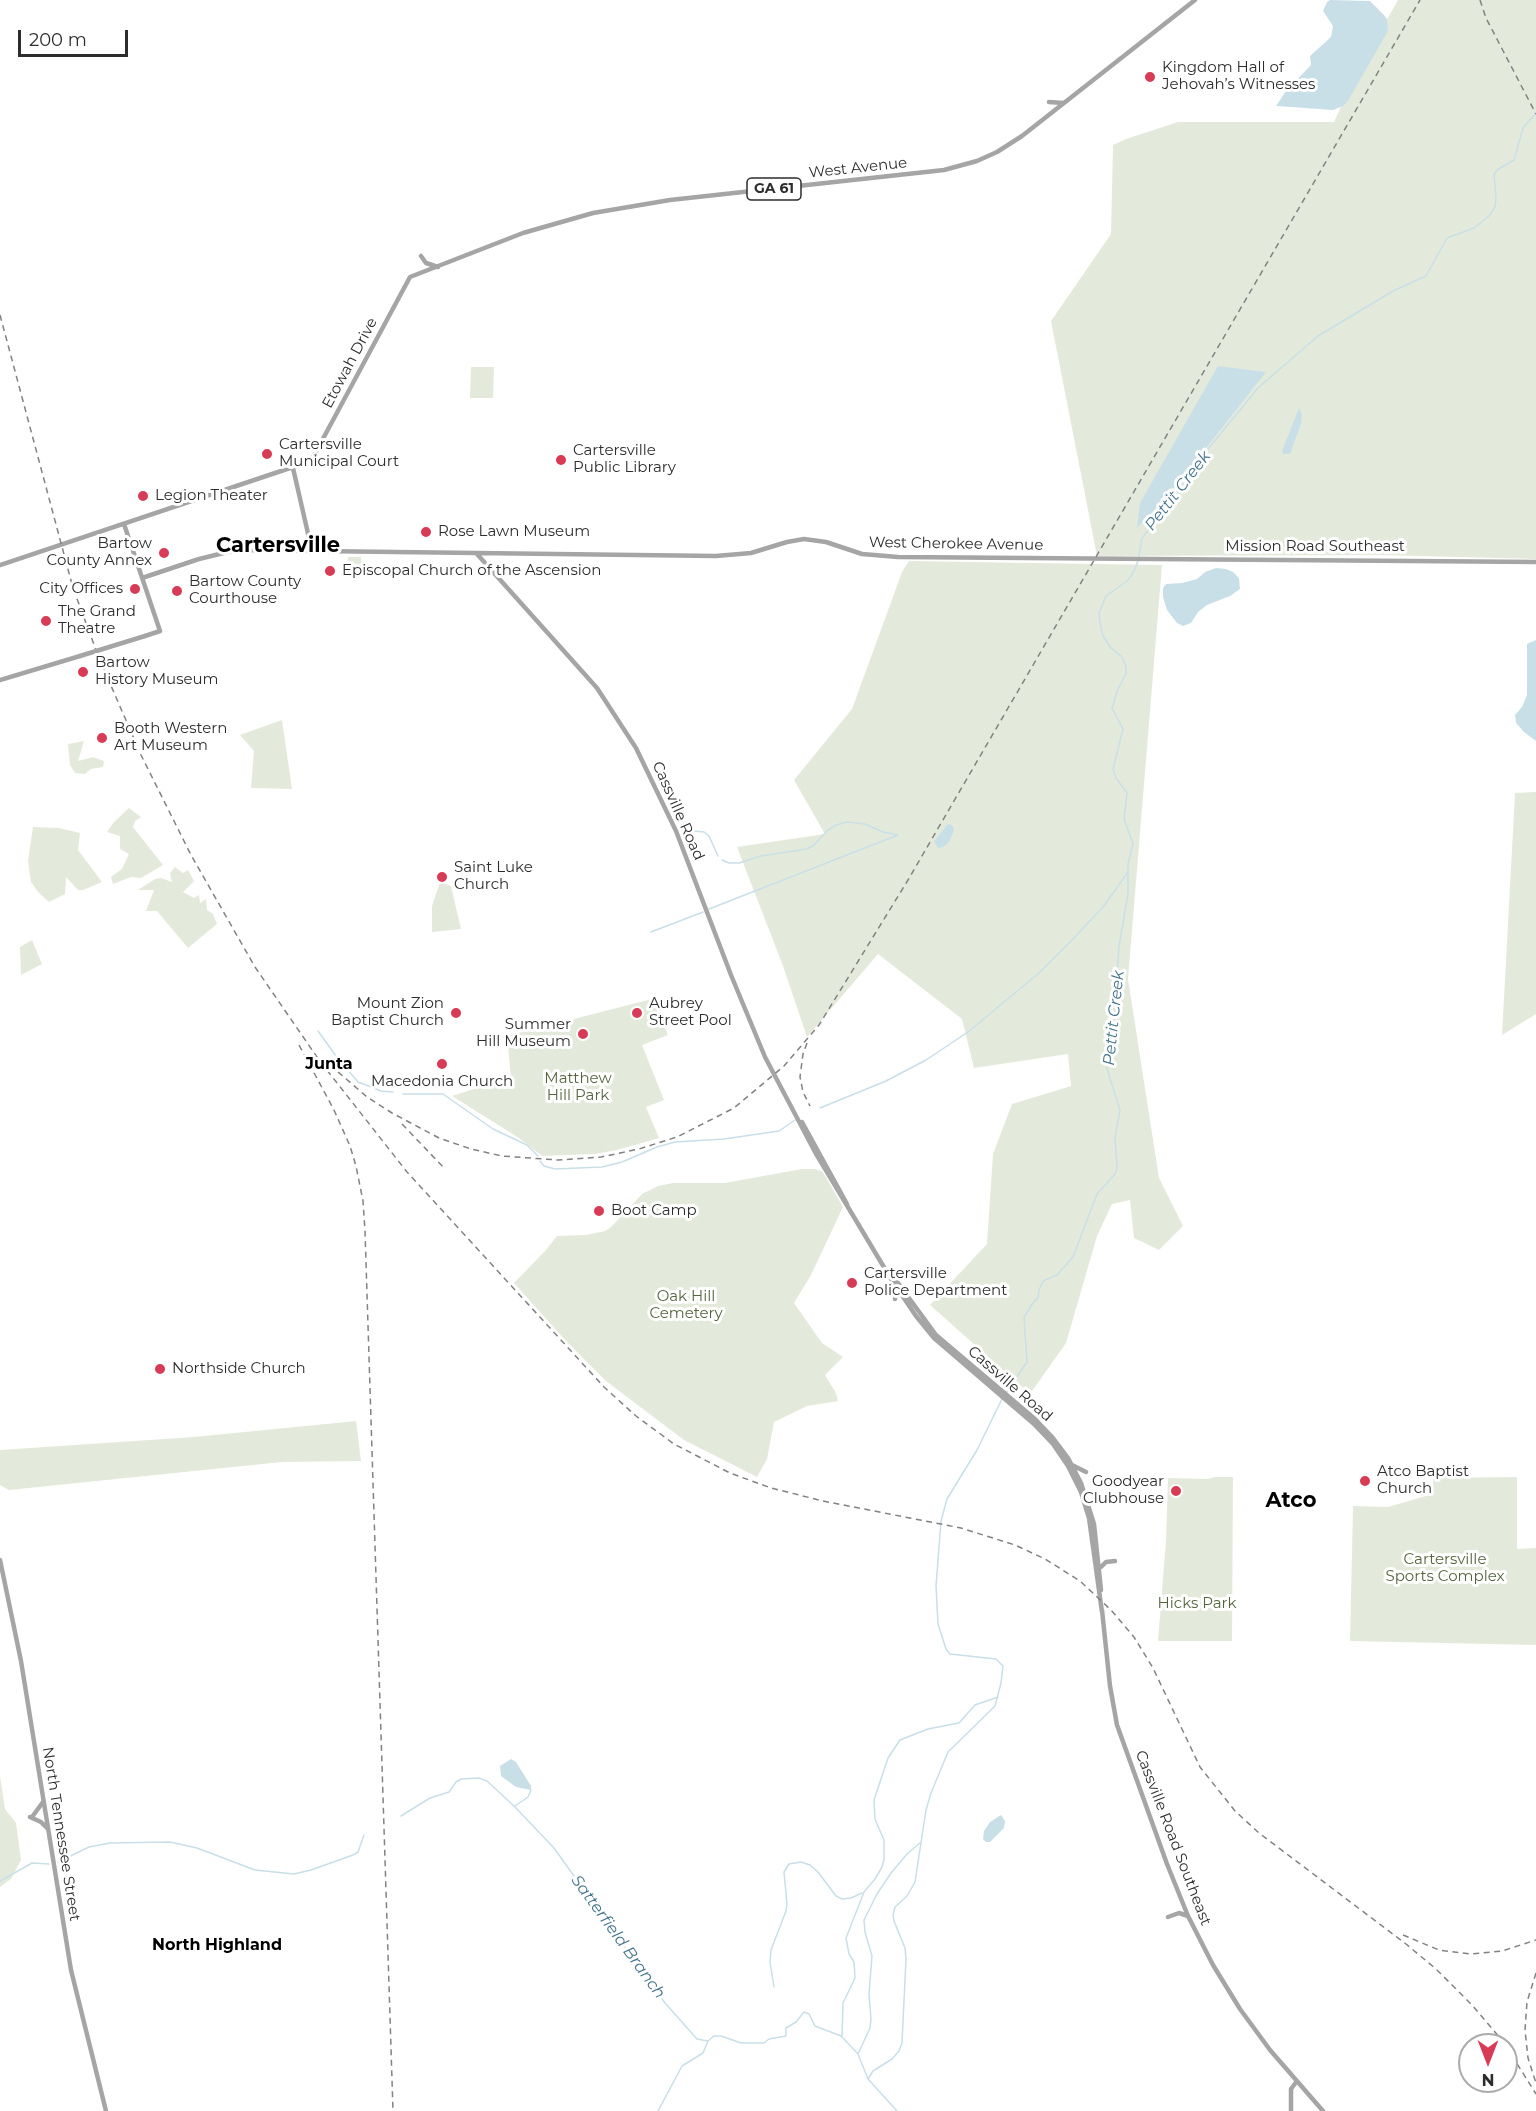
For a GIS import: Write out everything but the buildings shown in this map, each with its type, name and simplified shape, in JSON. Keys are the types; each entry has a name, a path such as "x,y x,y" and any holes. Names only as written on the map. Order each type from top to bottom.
{"main road":[{"name":"West Avenue","path":"410,277 575,216 670,200 956,168 998,152 1022,136 1196,0"},
{"path":"1049,102 1055,104 1066,102"},
{"path":"421,256 426,263 438,267"},
{"name":"Etowah Drive","path":"293,468 311,461 410,277"},
{"path":"293,468 312,551"},
{"name":"GA 61","path":"0,566 293,468"},
{"path":"0,680 160,631 124,524"},
{"name":"West Cherokee Avenue","path":"142,578 232,551 734,555 752,553 787,542 808,539 826,542 862,554 890,557 1094,558"},
{"name":"Cassville Road","path":"477,554 601,692 636,748 676,831 765,1057 831,1172 851,1213 896,1286 920,1322 934,1338 1047,1431 1072,1465 1081,1483 1094,1524 1100,1570 1102,1612"},
{"path":"488,567 491,554"},
{"name":"Mission Road Southeast","path":"1094,558 1536,562"},
{"name":"Cassville Road","path":"880,1261 930,1328 994,1387"},
{"path":"895,1299 896,1286"},
{"name":"Cassville Road","path":"1028,1415 1058,1450 1081,1492 1091,1530 1114,1710 1125,1748"},
{"path":"1072,1465 1087,1472 1081,1483"},
{"name":"North Tennessee Street","path":"0,1560 21,1661 71,1970 106,2111"},
{"path":"1100,1570 1105,1563 1115,1561"},
{"name":"Cassville Road Southeast","path":"1125,1748 1188,1916 1205,1950 1235,2001 1289,2072 1323,2111"},
{"path":"44,1799 31,1817 41,1822 49,1830"},
{"path":"1168,1917 1176,1913 1188,1916"},
{"path":"1289,2072 1291,2111"},
{"path":"1291,2089 1297,2081"}],"green space":[{"path":"1398,0 1536,0 1536,559 1380,555 1097,556 1051,321 1111,234 1113,145 1178,122 1334,122 1355,76"},
{"path":"471,367 494,367 493,398 470,398"},
{"path":"348,557 361,557 361,577 348,577"},
{"path":"909,561 1162,565 1128,979 1159,1178 1183,1226 1159,1250 1134,1238 1130,1200 1112,1204 1097,1236 1066,1343 1030,1394 930,1305 987,1244 993,1154 1012,1104 1071,1086 1068,1054 974,1068 962,1019 878,954 807,1037 783,966 737,847 825,834 794,780 852,709 902,572"},
{"path":"282,720 292,789 251,788 254,751 240,735"},
{"path":"84,741 78,761 93,757 104,761 103,767 91,769 85,774 75,773 70,765 68,744"},
{"path":"1536,792 1536,1014 1502,1035 1515,793"},
{"path":"129,808 141,817 135,821 133,827 163,865 141,878 131,877 113,884 111,877 122,869 129,854 120,849 120,836 107,832"},
{"path":"33,827 59,828 80,833 78,850 102,882 78,890 66,877 65,894 49,902 31,882 28,861"},
{"path":"175,867 183,873 188,870 194,881 183,892 194,898 199,895 200,903 206,899 207,910 213,914 217,924 188,948 157,911 146,911 154,890 138,890 155,879 161,878 172,882 170,873"},
{"path":"440,882 451,886 461,929 432,932 432,906"},
{"path":"32,940 42,964 21,975 20,947"},
{"name":"Matthew Hill Park","path":"652,999 668,1035 642,1045 664,1100 646,1107 659,1138 595,1154 542,1156 519,1138 452,1096 511,1077 507,1036"},
{"name":"Oak Hill Cemetery","path":"802,1169 815,1169 823,1172 843,1207 811,1275 794,1303 822,1343 843,1357 825,1375 838,1401 807,1406 774,1422 767,1459 757,1477 684,1440 606,1381 514,1283 557,1236 586,1235 605,1231 642,1194 658,1186 673,1183 725,1183"},
{"path":"356,1421 361,1461 282,1462 9,1490 0,1485 0,1450 194,1437"},
{"name":"Hicks Park","path":"1233,1477 1232,1641 1158,1641 1166,1541 1168,1478 1208,1479"},
{"name":"Cartersville Sports Complex","path":"1517,1477 1517,1549 1536,1548 1536,1645 1350,1641 1353,1506 1388,1507 1433,1494 1433,1478"},
{"path":"0,1776 5,1809 16,1823 21,1860 11,1879 0,1887"}],"water":[{"path":"1330,0 1370,1 1387,19 1388,31 1343,106 1333,110 1276,106 1286,91 1311,65 1310,56 1331,37 1333,26 1323,11"},
{"path":"1218,366 1266,372 1173,490 1137,528 1140,503"},
{"path":"1299,408 1302,414 1301,424 1290,454 1283,454 1282,451"},
{"path":"1216,568 1233,572 1239,578 1240,589 1230,596 1207,605 1198,612 1191,623 1183,626 1177,623 1167,610 1163,588 1166,584 1197,579 1205,572"},
{"path":"1536,640 1536,741 1516,723 1515,715 1522,707 1527,695 1527,644"},
{"path":"948,824 952,825 954,830 949,842 938,848 934,841"},
{"path":"511,1759 516,1762 531,1786 531,1790 516,1787 501,1776 500,1766"},
{"path":"1001,1815 1005,1821 1004,1828 990,1842 986,1842 983,1839 984,1831 990,1822"}],"waterway":[{"name":"Pettit Creek","path":"1139,556 1142,538 1170,504 1208,449 1258,388 1318,336 1393,291 1426,276 1447,238 1474,228 1489,216 1495,207 1494,175 1497,170 1514,160 1523,128 1536,113"},
{"name":"Pettit Creek","path":"1006,1393 1027,1362 1024,1317 1038,1298 1043,1281 1057,1275 1073,1257 1097,1194 1115,1174 1117,1168 1115,1137 1120,1110 1107,1069 1108,1042 1114,1021 1119,946 1128,894 1128,864 1133,844 1124,819 1127,793 1116,778 1113,769 1123,729 1112,708 1126,674 1126,666 1122,657 1111,648 1103,636 1099,613 1106,596 1127,581 1138,561"},
{"path":"709,909 898,835 883,832 865,824 847,822 828,830 807,849 761,856 739,863 722,860"},
{"path":"694,831 704,832 709,836 718,856"},
{"path":"820,1108 886,1081 926,1060 968,1032 1039,973 1103,907 1128,872"},
{"path":"651,932 703,912"},
{"path":"318,1031 358,1082 381,1091 393,1092"},
{"path":"403,1094 443,1094 493,1129 527,1145 538,1156"},
{"path":"540,1161 544,1166 555,1169 602,1167 675,1142 724,1139 779,1131 795,1120"},
{"path":"868,2079 873,2071 892,2059 902,2043 906,1959 905,1948 893,1915 895,1907 907,1896 915,1882 926,1810 931,1793 948,1752 995,1706 1001,1683 1003,1666 996,1659 950,1654 946,1649 938,1624 936,1586 941,1521 947,1499 977,1450 1002,1399"},
{"name":"Pettit Creek","path":"897,2111 868,2079 858,2054 842,2037 843,2003 855,1978 854,1962 849,1954 846,1938 864,1892 875,1879 884,1859 884,1840 875,1819 874,1800 888,1758 900,1740 928,1729 959,1723 975,1705 998,1697"},
{"name":"Satterfield Branch","path":"401,1816 430,1798 449,1792 461,1779 479,1778 487,1781 554,1848 665,2003 697,2039 708,2041"},
{"path":"515,1806 528,1797 531,1790"},
{"name":"Satterfield Branch","path":"58,1862 89,1847 110,1843 170,1842 197,1848 255,1870 294,1874 353,1855 358,1852 364,1835"},
{"path":"858,2054 870,2028 871,2019 869,1994 872,1956 864,1920 891,1873 920,1843"},
{"path":"774,1987 770,1962 771,1950 786,1911 784,1872 789,1864 801,1862 810,1865 836,1896 842,1899 862,1893"},
{"name":"Satterfield Branch","path":"0,1881 32,1863 49,1864"},
{"name":"Satterfield Branch","path":"658,2111 682,2066 703,2053 708,2041 714,2036 741,2043 764,2043 769,2039 786,2036 786,2028 796,2022 804,2012 809,2014 815,2026 841,2036"}],"railway":[{"path":"330,1065 367,1097 439,1138 502,1156 558,1160 601,1157 639,1149 677,1137 734,1108 784,1066 819,1025 908,880 1420,0"},
{"path":"1480,0 1486,18 1536,114"},
{"path":"0,315 73,588 99,658 141,755 191,855 255,967 319,1060 407,1172 604,1387 636,1416 674,1444 730,1473 771,1488 823,1501 961,1528 1015,1545 1045,1559 1080,1581 1111,1610 1134,1637 1153,1668 1200,1767 1235,1811 1259,1833 1436,1969 1496,2033"},
{"path":"807,1043 800,1077 803,1092 810,1106"},
{"path":"299,1045 334,1110 350,1146 363,1201 393,2111"},
{"path":"402,1124 445,1169"},
{"path":"1403,1935 1439,1950 1470,1954 1502,1951 1536,1940"},
{"path":"1536,1973 1527,2002 1525,2030 1528,2058 1536,2083"},
{"path":"1518,2065 1536,2094"}],"place":[{"name":"Kingdom Hall of Jehovah’s Witnesses","path":"1150,77"},
{"name":"Cartersville Municipal Court","path":"267,454"},
{"name":"Cartersville Public Library","path":"561,460"},
{"name":"Legion Theater","path":"143,496"},
{"name":"Rose Lawn Museum","path":"426,532"},
{"name":"Bartow County Annex","path":"164,553"},
{"name":"Episcopal Church of the Ascension","path":"330,571"},
{"name":"City Offices","path":"135,589"},
{"name":"Bartow County Courthouse","path":"177,591"},
{"name":"The Grand Theatre","path":"46,621"},
{"name":"Bartow History Museum","path":"83,672"},
{"name":"Booth Western Art Museum","path":"102,738"},
{"name":"Saint Luke Church","path":"442,877"},
{"name":"Mount Zion Baptist Church","path":"456,1013"},
{"name":"Aubrey Street Pool","path":"637,1013"},
{"name":"Summer Hill Museum","path":"583,1034"},
{"name":"Macedonia Church","path":"442,1064"},
{"name":"Boot Camp","path":"599,1211"},
{"name":"Cartersville Police Department","path":"852,1283"},
{"name":"Northside Church","path":"160,1369"},
{"name":"Atco Baptist Church","path":"1365,1481"},
{"name":"Goodyear Clubhouse","path":"1176,1491"}],"district":[{"name":"Cartersville","path":"278,546"},
{"name":"Junta","path":"329,1064"},
{"name":"Atco","path":"1291,1501"},
{"name":"North Highland","path":"217,1945"}]}
